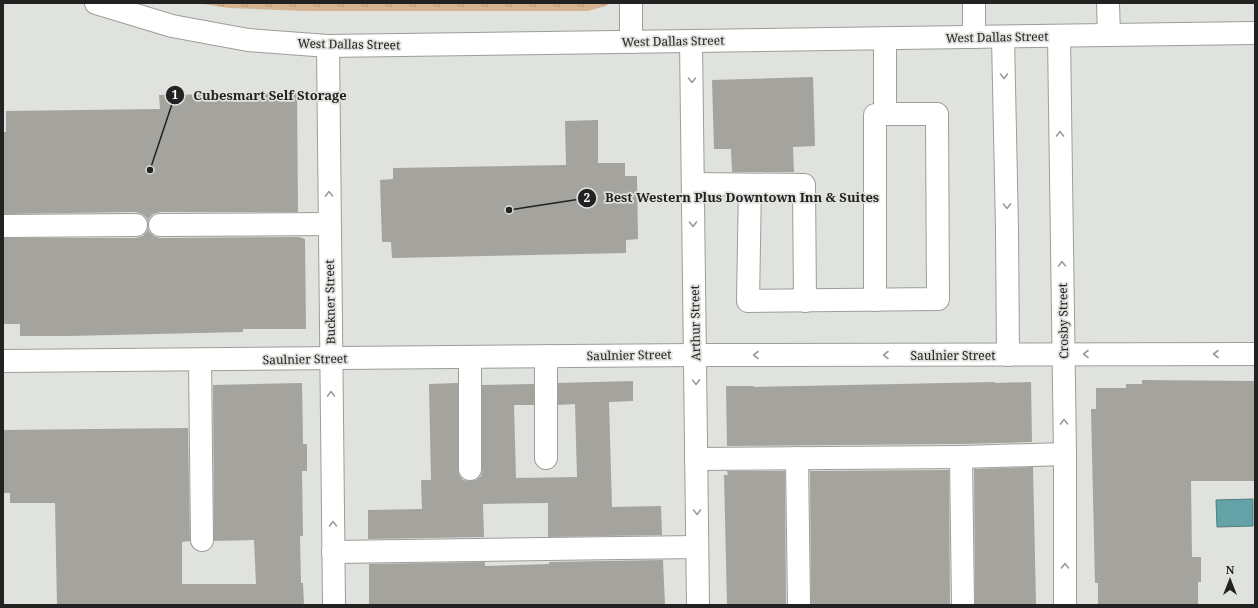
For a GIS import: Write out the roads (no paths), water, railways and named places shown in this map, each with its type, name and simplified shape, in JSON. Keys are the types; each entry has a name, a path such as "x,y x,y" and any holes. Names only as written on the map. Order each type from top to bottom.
{"street":[{"name":"West Dallas Street","path":"96,3 172,26 248,40 328,46 1255,33"},
{"path":"631,3 631,42"},
{"path":"974,3 974,37"},
{"path":"1108,3 1109,35"},
{"name":"Crosby Street","path":"1059,36 1064,354 1065,605"},
{"path":"1004,37 1008,354"},
{"path":"885,38 885,114"},
{"name":"Arthur Street","path":"691,41 698,605"},
{"name":"Buckner Street","path":"328,46 334,605"},
{"path":"750,185 748,301 805,301 875,300 938,299 937,114 875,115 875,300"},
{"path":"693,184 804,185 805,301"},
{"path":"160,225 329,224"},
{"path":"3,226 136,225"},
{"name":"Saulnier Street","path":"3,362 695,354 1255,354"},
{"path":"546,356 546,458"},
{"path":"470,357 470,469"},
{"path":"200,360 202,540"},
{"path":"696,459 1065,454"},
{"path":"961,456 963,605"},
{"path":"797,458 799,605"},
{"path":"333,552 697,547"}],"water":[{"path":"1253,499 1253,526 1217,527 1216,500"}],"place":[{"name":"Cubesmart Self Storage","path":"150,170"},
{"name":"Best Western Plus Downtown Inn & Suites","path":"509,210"}]}
